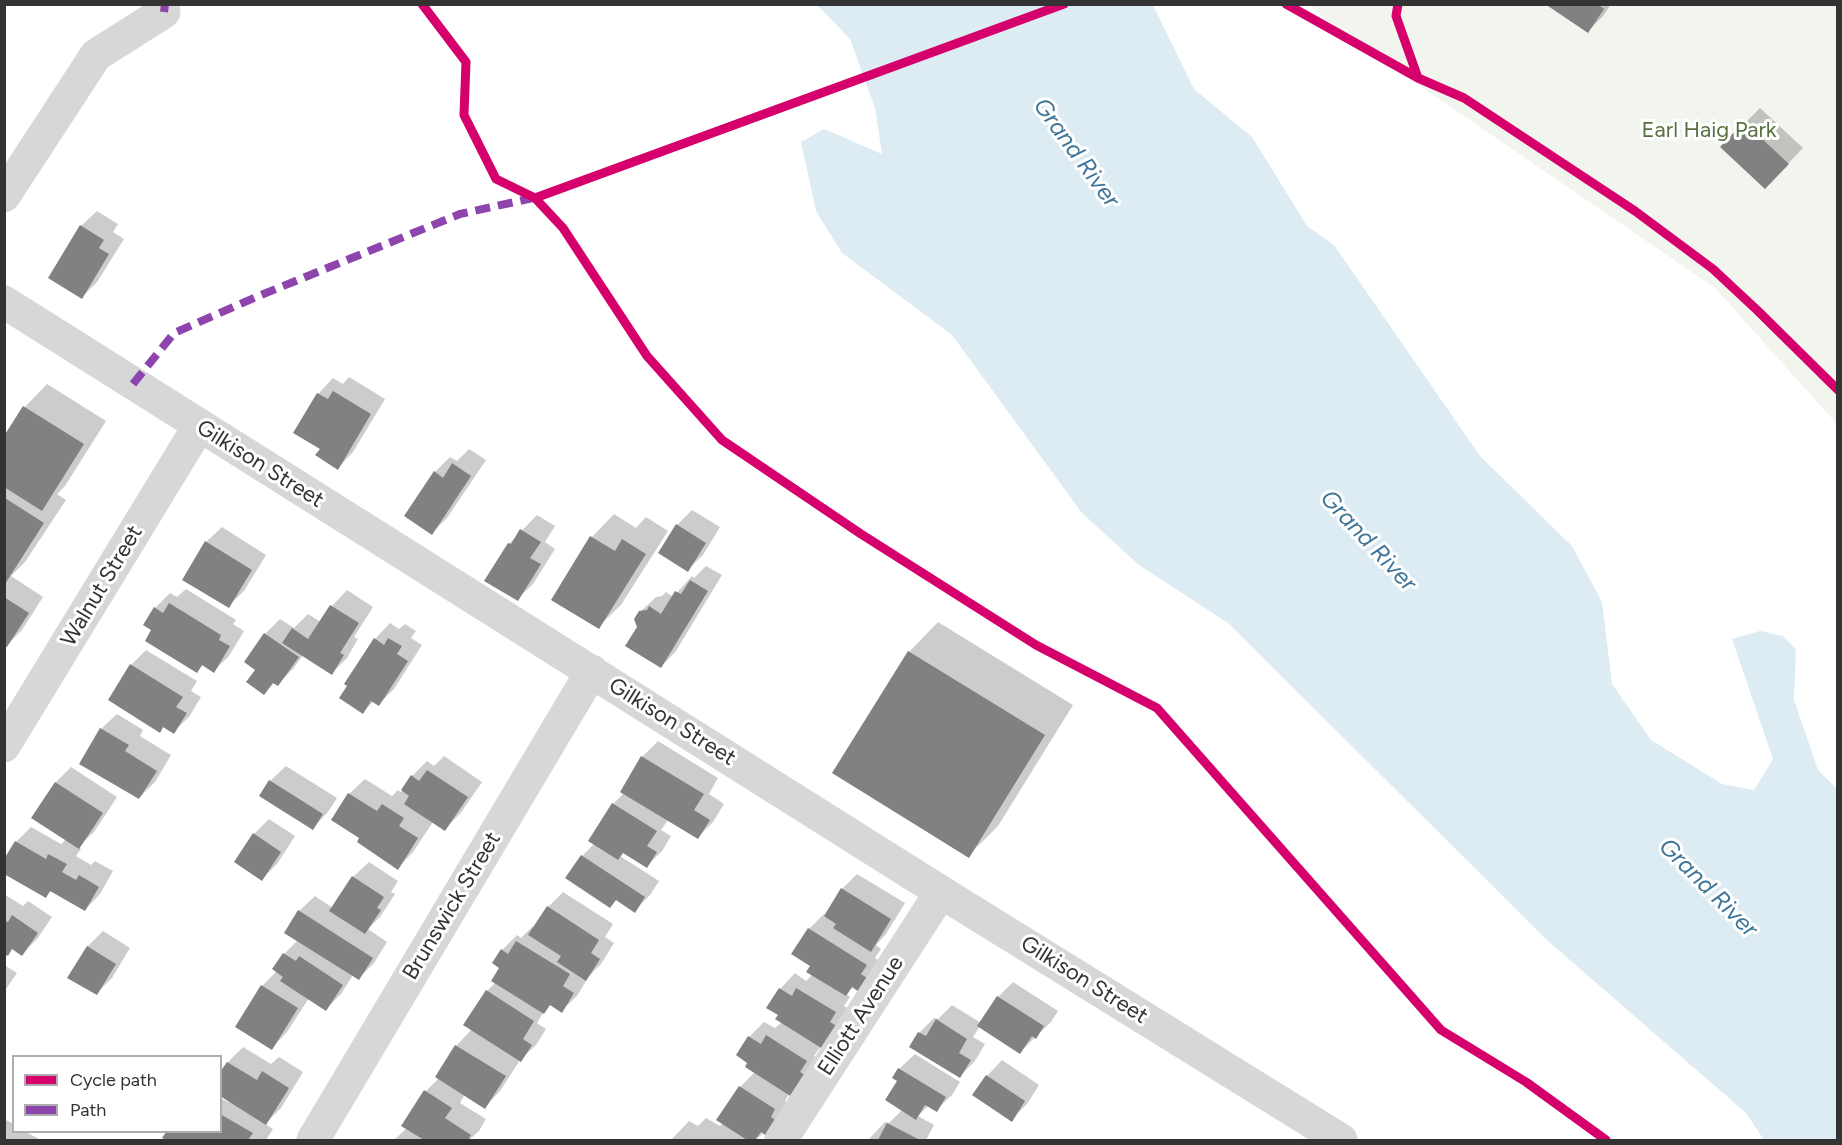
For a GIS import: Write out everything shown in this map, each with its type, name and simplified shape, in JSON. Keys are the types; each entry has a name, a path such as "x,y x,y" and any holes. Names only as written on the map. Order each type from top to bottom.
{"street":[{"path":"4,196 96,55 164,12"},
{"name":"Gilkison Street","path":"4,302 941,892 1341,1140"},
{"name":"Walnut Street","path":"4,746 199,426"},
{"name":"Brunswick Street","path":"313,1140 592,671"},
{"name":"Elliott Avenue","path":"781,1140 941,892"}],"green space":[{"name":"Earl Haig Park","path":"1310,5 1837,5 1837,424 1715,288 1334,27"}],"water":[{"name":"Grand River","path":"817,5 1153,5 1194,89 1252,137 1307,226 1334,245 1480,456 1572,546 1602,602 1612,684 1651,740 1722,784 1754,790 1773,759 1732,639 1760,631 1783,636 1796,650 1794,700 1818,770 1837,789 1837,1140 1764,1140 1746,1113 1548,941 1228,623 1139,565 1082,513 952,335 842,253 816,211 801,142 824,129 882,154 875,108 850,39"}],"building":[{"path":"1545,4 1597,4 1604,9 1588,33"},
{"path":"1744,122 1789,164 1765,189 1720,147"},
{"path":"80,225 104,240 99,248 109,254 82,299 48,278"},
{"path":"333,391 371,414 338,470 315,455 320,449 293,433 317,393 328,399"},
{"path":"23,406 84,444 42,511 4,487 4,436"},
{"path":"452,463 471,476 432,535 404,516 434,471 443,478"},
{"path":"5,498 44,523 5,584"},
{"path":"676,524 706,543 688,572 658,553"},
{"path":"520,529 541,542 530,558 541,564 518,601 484,581 508,543 511,544"},
{"path":"590,536 615,551 622,539 646,554 599,629 551,600"},
{"path":"205,541 252,570 229,608 182,580"},
{"path":"690,580 708,591 661,668 625,646 637,627 634,619 639,611 647,610 649,606 661,614 675,591 681,594"},
{"path":"4,597 29,613 7,647 4,646"},
{"path":"169,603 221,635 219,640 230,646 214,673 202,665 197,673 145,641 151,630 143,625 154,607 163,613"},
{"path":"330,605 359,623 340,653 344,655 332,675 282,643 292,628 308,639"},
{"path":"264,633 299,657 278,686 273,683 264,695 246,682 255,670 244,662"},
{"path":"374,638 384,645 388,638 402,646 397,654 408,661 379,706 371,701 363,714 339,698 347,686 344,684"},
{"path":"908,651 1045,735 969,858 832,773"},
{"path":"130,664 183,697 176,707 187,713 174,734 163,727 160,733 108,700"},
{"path":"100,728 129,745 125,751 157,771 139,799 79,764"},
{"path":"641,756 704,794 694,810 710,820 698,839 620,792"},
{"path":"427,770 468,797 445,831 404,804 409,796 401,790 411,775 419,781"},
{"path":"269,780 323,814 313,830 259,796"},
{"path":"55,782 103,813 79,849 31,818"},
{"path":"348,793 377,811 382,804 404,818 399,826 418,838 398,870 357,842 359,838 331,820"},
{"path":"612,803 657,831 647,846 657,852 647,868 623,853 618,860 588,841"},
{"path":"253,833 281,852 262,881 234,862"},
{"path":"15,841 46,859 48,854 67,864 62,872 76,880 79,875 99,887 85,911 50,891 46,898 4,874 4,859"},
{"path":"581,855 645,897 635,913 616,900 610,908 565,878"},
{"path":"352,876 384,897 377,908 381,910 365,934 329,911"},
{"path":"841,888 891,919 871,952 833,928 836,924 824,916"},
{"path":"547,906 599,940 591,953 600,959 586,981 557,962 561,956 528,935"},
{"path":"298,910 373,958 359,980 284,933"},
{"path":"12,915 38,933 22,956 12,949 8,956 4,954 4,920 8,922"},
{"path":"808,928 867,965 861,974 867,978 859,992 852,987 846,996 806,972 810,966 791,954"},
{"path":"516,941 570,974 563,986 574,993 562,1013 550,1005 544,1014 491,981 499,968 492,963 501,949 508,954"},
{"path":"87,946 116,964 97,995 67,978"},
{"path":"283,953 296,961 299,956 343,985 326,1011 280,981 283,977 272,969"},
{"path":"261,985 298,1008 272,1050 235,1027"},
{"path":"779,988 792,996 796,988 836,1012 830,1022 840,1028 826,1051 775,1019 778,1015 766,1008"},
{"path":"486,990 534,1021 523,1039 532,1045 521,1062 463,1025"},
{"path":"997,996 1044,1026 1036,1039 1032,1036 1020,1054 977,1026"},
{"path":"936,1019 967,1039 959,1053 971,1060 960,1078 909,1047 918,1032 926,1036"},
{"path":"766,1035 807,1061 800,1072 808,1077 795,1099 745,1067 747,1063 736,1055 748,1036 761,1044"},
{"path":"455,1045 506,1076 485,1109 435,1077"},
{"path":"227,1062 257,1080 262,1071 289,1088 266,1125 222,1097 222,1069"},
{"path":"898,1068 946,1097 937,1112 925,1105 916,1120 885,1100 897,1081 892,1078"},
{"path":"986,1075 1025,1101 1012,1122 972,1095"},
{"path":"739,1086 775,1109 771,1117 780,1123 770,1138 761,1132 755,1140 747,1140 716,1120"},
{"path":"424,1090 452,1108 445,1118 471,1135 468,1140 424,1140 401,1126"},
{"path":"222,1115 253,1133 248,1140 167,1140 162,1138 165,1133 222,1133"},
{"path":"887,1123 920,1140 878,1140"}],"marked path":[{"path":"164,12 165,4"},
{"path":"133,384 174,333 460,214 533,198"}],"cycle path":[{"path":"422,4 466,62 464,115 496,179 535,198 563,228 647,356 722,440 861,534 1036,645 1157,708 1441,1030 1526,1082 1606,1140"},
{"path":"535,198 1064,4"},
{"path":"1286,4 1418,78"},
{"path":"1398,4 1396,16 1418,78 1464,98 1635,211 1713,269 1838,390"}]}
